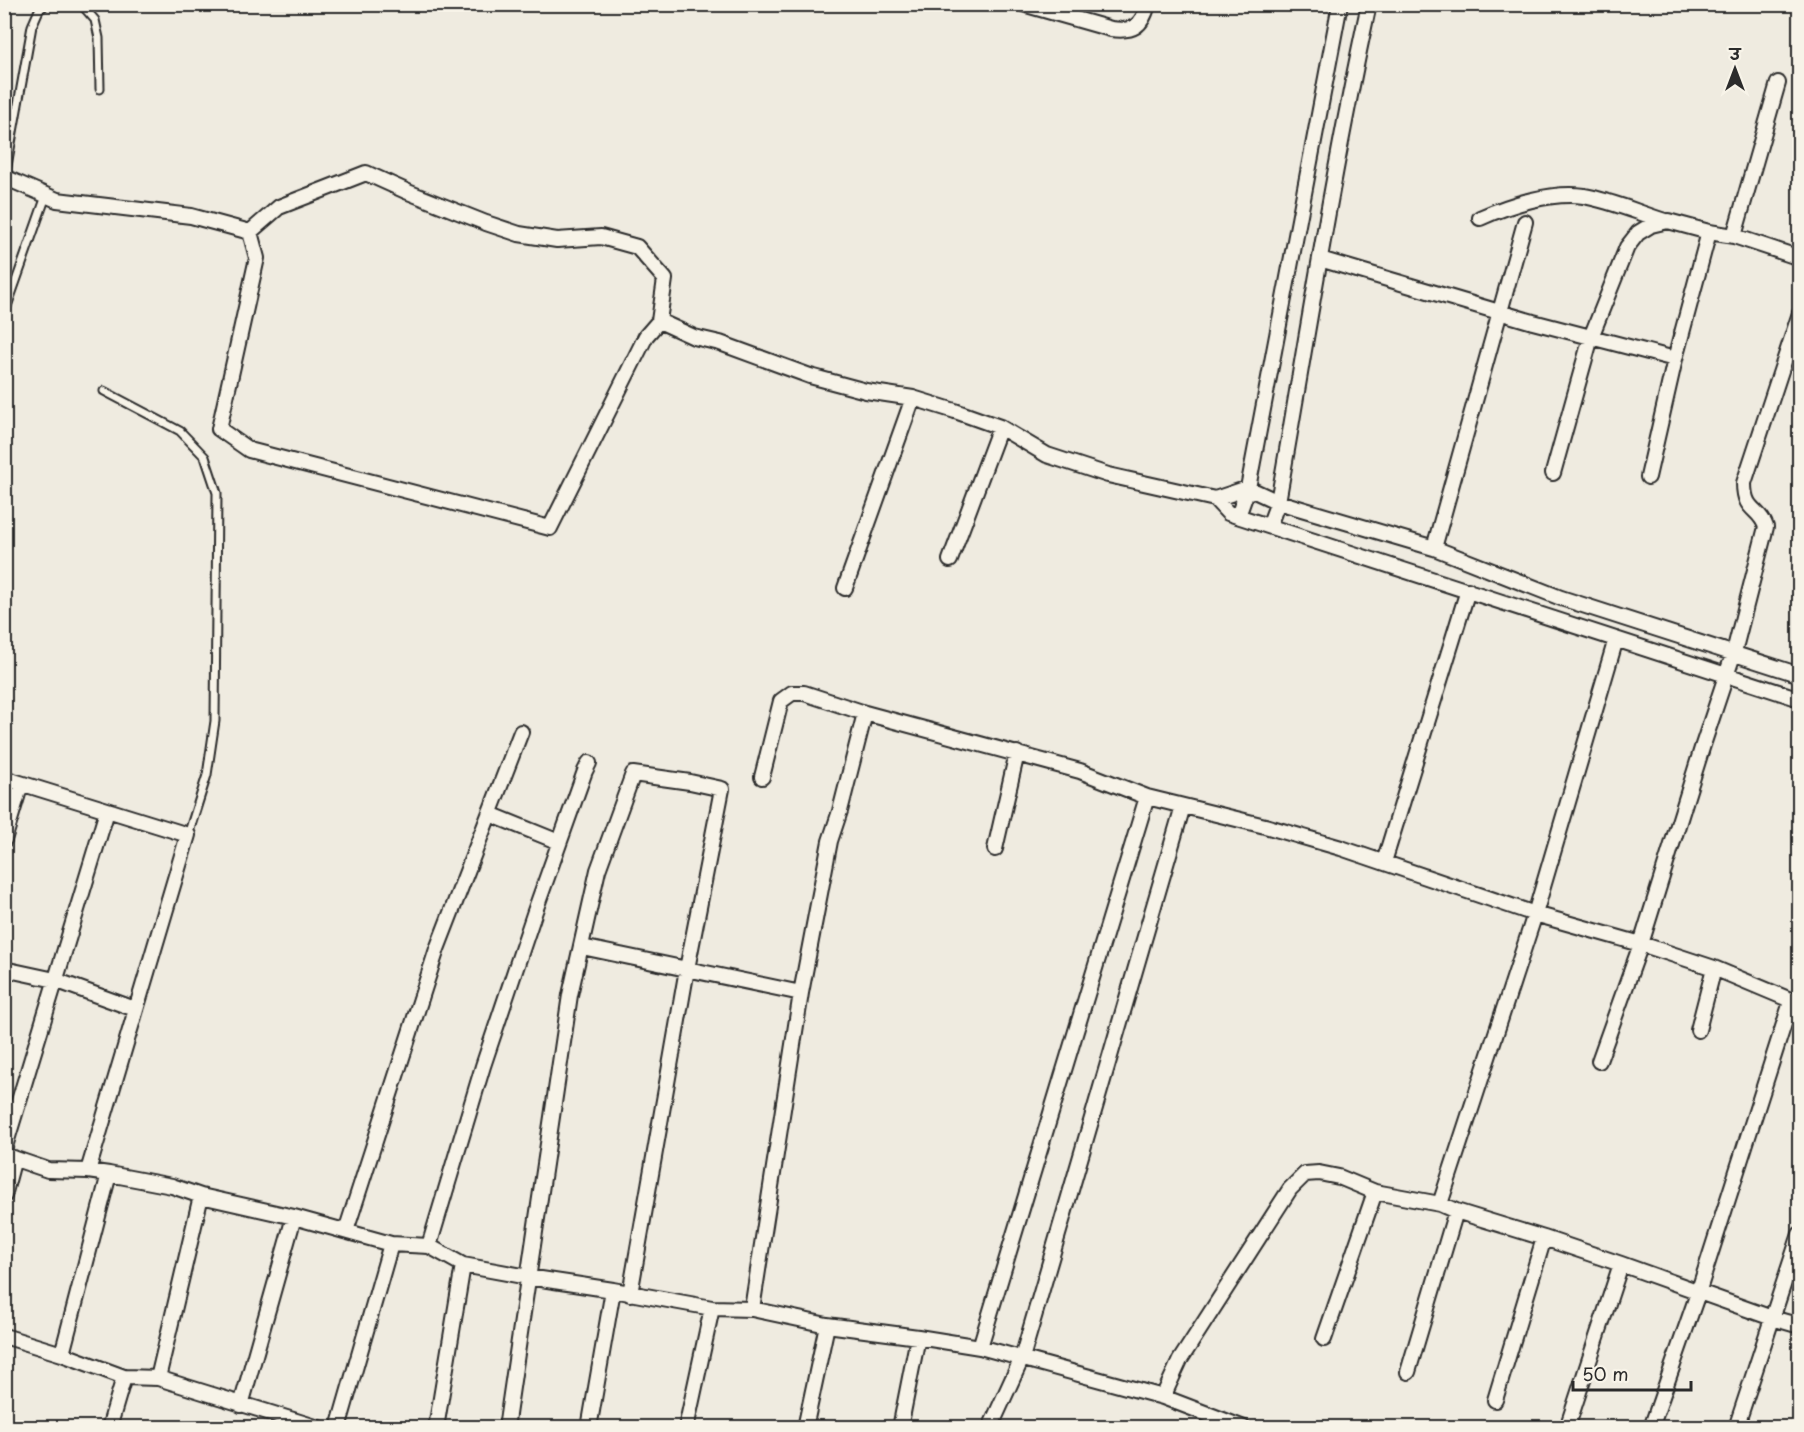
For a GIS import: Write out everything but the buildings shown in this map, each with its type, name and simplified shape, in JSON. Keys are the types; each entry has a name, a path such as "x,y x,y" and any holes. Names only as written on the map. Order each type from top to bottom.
{"street":[{"path":"1023,4 1045,8 1124,31 1135,27 1145,16 1148,4"},
{"path":"1238,516 1248,488 1340,4"},
{"path":"1269,526 1278,502 1349,100 1369,4"},
{"path":"1734,236 1778,83"},
{"path":"366,174 427,200 519,234 558,240 601,237 637,247 665,279 659,321 646,336 550,528 249,450 219,429 256,258 250,232 279,207 366,174"},
{"path":"5,177 57,200 191,216 250,232"},
{"path":"1480,218 1501,208 1565,195 1585,196 1668,221 1734,236 1800,258"},
{"path":"1553,473 1591,337 1627,247 1645,228 1668,221"},
{"path":"1434,548 1525,222"},
{"path":"1648,477 1675,359 1709,232"},
{"path":"1320,259 1500,312 1675,359"},
{"path":"1599,1061 1641,944 1734,652 1766,527 1763,518 1751,509 1744,496 1744,483 1800,313"},
{"path":"659,321 694,337 720,343 810,376 866,391 913,398 955,411 1000,427 1047,455 1108,475 1215,499 1248,488 1278,502 1434,548 1561,598 1800,675"},
{"path":"845,588 913,398"},
{"path":"950,560 1000,427"},
{"path":"1215,499 1228,513 1800,699"},
{"path":"1384,862 1468,590"},
{"path":"1440,1204 1535,914 1616,639"},
{"path":"762,777 782,701 792,693 804,693 865,713 1080,771 1147,796 1265,826 1384,862 1535,914 1641,944 1714,968 1795,1003 1651,1428"},
{"path":"752,1309 801,993 830,841 865,713"},
{"path":"346,1231 438,949 521,732"},
{"path":"995,849 1017,753"},
{"path":"429,1246 483,1066 559,842 589,763"},
{"path":"506,1428 570,995 598,870 633,774 722,789 687,969 630,1294"},
{"path":"4,778 188,835 88,1171"},
{"path":"4,840 21,784"},
{"path":"980,1347 1147,796"},
{"path":"990,1428 1022,1358 1183,806"},
{"path":"4,1196 8,1155 55,980 107,811"},
{"path":"490,814 559,842"},
{"path":"582,947 801,993"},
{"path":"1698,1030 1714,968"},
{"path":"4,969 55,980 135,1009"},
{"path":"8,1155 48,1170 88,1171 172,1186 201,1196 294,1217 391,1244 429,1246 463,1265 712,1308 752,1309 826,1325 918,1336 980,1347 1163,1397 1244,1428"},
{"path":"1163,1397 1180,1360 1283,1199 1305,1174 1319,1173 1339,1177 1375,1192 1440,1204 1800,1326"},
{"path":"62,1354 109,1174"},
{"path":"1324,1340 1375,1192"},
{"path":"158,1378 201,1196"},
{"path":"1408,1372 1456,1211"},
{"path":"241,1405 294,1217"},
{"path":"1736,1428 1800,1234"},
{"path":"1495,1400 1544,1238"},
{"path":"338,1428 391,1244"},
{"path":"1567,1428 1622,1264"},
{"path":"436,1428 463,1265"},
{"path":"589,1428 613,1290"},
{"path":"686,1428 712,1308"},
{"path":"805,1428 826,1325"},
{"path":"4,1336 124,1377 158,1378 319,1428"},
{"path":"900,1428 918,1336"},
{"path":"109,1428 124,1377"}],"lane":[{"path":"5,177 32,26 39,10 46,4"},
{"path":"81,4 95,20 99,38 100,89"},
{"path":"4,315 46,196"},
{"path":"104,391 180,431 205,457 217,493 215,721 207,775 188,835"}]}
